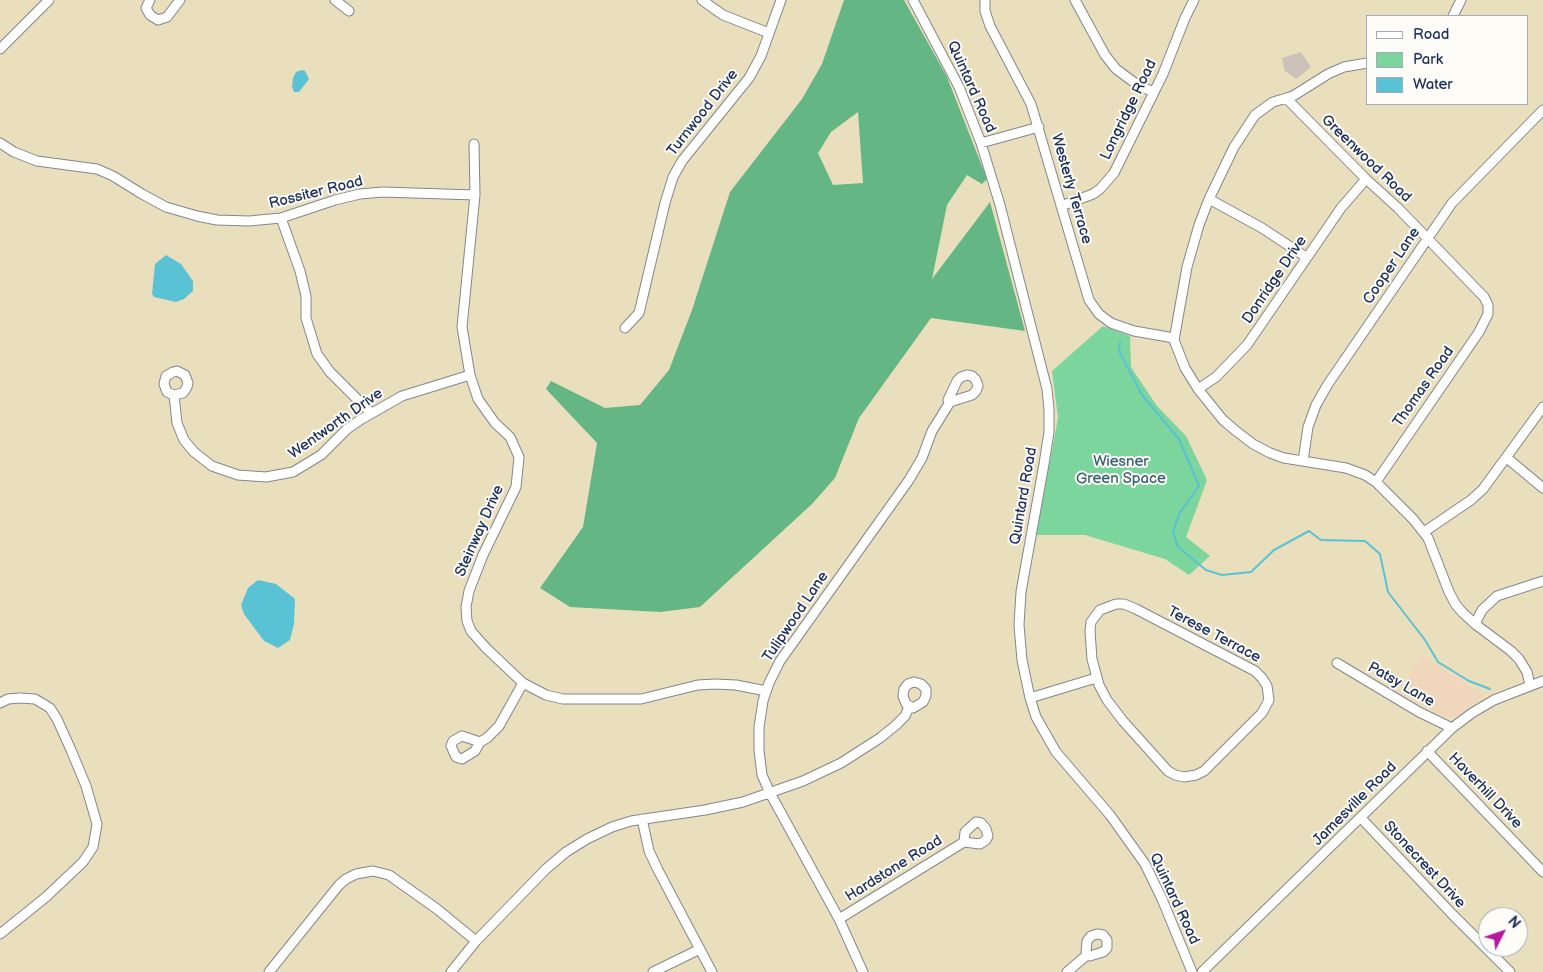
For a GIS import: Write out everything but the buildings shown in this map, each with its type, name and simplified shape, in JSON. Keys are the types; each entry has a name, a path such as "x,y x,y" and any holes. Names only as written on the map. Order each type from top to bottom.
{"street":[{"path":"0,50 49,0"},
{"path":"150,0 146,8 150,15 158,20 167,17 178,0"},
{"path":"335,0 349,11"},
{"path":"702,0 723,15 769,33"},
{"name":"Turnwood Drive","path":"625,328 639,313 665,202 673,176 682,161 749,78 761,56 781,0"},
{"name":"Quintard Road","path":"912,0 959,87 981,143 1000,205 1047,389 1050,409 1044,464 1021,592 1019,625 1022,660 1030,698 1036,717 1056,752 1110,815 1145,864 1162,899 1192,972"},
{"name":"Westerly Terrace","path":"985,0 984,11 990,26 1031,104 1039,127 1086,292 1099,314 1112,323 1134,331 1174,338"},
{"path":"1075,0 1105,55 1116,69 1133,82 1154,92"},
{"name":"Longridge Road","path":"1061,206 1093,194 1114,173 1154,92 1184,18 1194,0"},
{"path":"1454,15 1461,0"},
{"path":"1366,63 1344,67 1328,74 1293,96 1273,102 1255,115 1234,147 1209,199 1199,225 1187,267 1174,338 1176,349 1198,389 1223,420 1253,444 1270,453 1346,468 1365,475 1376,482 1413,518 1424,532 1452,599 1475,624 1504,644 1519,659 1527,672 1530,685"},
{"name":"Greenwood Road","path":"1286,98 1366,179 1398,208 1484,297 1488,305"},
{"name":"Cooper Lane","path":"1303,461 1308,427 1316,405 1328,384 1427,239 1462,190 1543,110"},
{"path":"981,143 1039,127"},
{"name":"Rossiter Road","path":"0,143 14,152 37,161 97,170 113,176 166,206 197,216 242,221 281,218 335,200 360,194 382,192 474,194"},
{"name":"Steinway Drive","path":"474,144 474,194 462,327 470,375 478,399 495,423 510,438 519,457 516,487 483,555 469,591 466,607 467,621 471,631 477,639 523,682 546,695 571,700 642,700 698,685 715,684 736,685 766,691"},
{"name":"Donridge Drive","path":"1198,389 1230,364 1247,346 1341,208 1366,179"},
{"path":"1209,199 1262,228 1306,258"},
{"path":"281,218 300,270 306,296 306,318 317,354 330,372 371,413"},
{"name":"Thomas Road","path":"1376,482 1479,332 1488,314 1488,305"},
{"name":"Wentworth Drive","path":"174,395 177,423 184,440 194,452 212,466 238,475 266,477 293,472 320,455 348,429 371,413 402,396 470,375"},
{"name":"Tulipwood Lane","path":"863,972 839,919 762,776 759,727 766,691 780,661 909,480 922,458 932,431 950,402"},
{"path":"1424,532 1471,500 1484,488 1543,407"},
{"path":"1507,458 1543,488"},
{"path":"1475,624 1482,610 1497,596 1543,581"},
{"name":"Terese Terrace","path":"1124,604 1255,671 1267,686 1269,700 1262,713 1204,771 1196,775 1184,777 1168,771 1142,743 1107,700 1096,678 1092,659 1091,622 1096,614 1107,606 1124,604"},
{"name":"Patsy Lane","path":"1337,663 1419,712 1452,728"},
{"path":"1030,698 1096,678"},
{"name":"Jamesville Road","path":"1202,972 1452,728 1472,712 1494,700 1543,681"},
{"path":"480,742 499,726 523,682"},
{"path":"0,704 8,699 35,699 50,708 57,719 81,774 97,824 93,847 83,862 46,897 0,934"},
{"path":"451,972 476,940 546,869 566,852 588,838 642,819 705,810 770,793 803,781 841,763 880,738 905,716 909,707"},
{"name":"Haverhill Drive","path":"1427,752 1543,872"},
{"name":"Stonecrest Drive","path":"1361,818 1510,972"},
{"path":"642,819 652,857 712,972"},
{"name":"Hardstone Road","path":"839,919 964,842"},
{"path":"269,972 339,885 356,874 373,871 389,875 476,940"},
{"path":"653,972 700,949"},
{"path":"1067,972 1087,955"}],"shaded area":[{"path":"1301,52 1311,67 1296,79 1284,70 1282,58"},
{"path":"1422,656 1485,695 1457,716 1450,717 1443,716 1398,692"}],"green space":[{"path":"844,0 904,0 947,77 987,179 982,184 967,175 947,205 932,279 990,202 1025,331 931,318 859,418 835,478 812,504 700,607 660,612 570,607 540,588 583,527 597,443 546,389 551,381 605,408 640,405 669,370 692,310 730,192 802,99 822,64","holes":["858,112 863,183 833,185 818,153 831,132"]},
{"name":"Wiesner Green Space","path":"1103,326 1130,336 1131,367 1157,406 1186,436 1207,480 1186,537 1210,556 1189,575 1165,559 1085,535 1036,535 1058,418 1052,371"}],"water":[{"path":"305,71 309,79 299,92 294,92 292,87 293,78 296,72"},
{"path":"166,255 181,264 193,281 193,291 184,299 176,302 154,297 152,294 155,264"},
{"path":"258,580 276,584 295,599 294,624 290,640 278,648 264,641 244,614 241,605 248,588"}],"waterway":[{"path":"1120,342 1119,351 1142,395 1179,439 1199,486 1179,514 1173,532 1178,547 1206,570 1222,575 1251,572 1274,550 1309,531 1321,540 1365,541 1380,554 1388,592 1425,640 1438,662 1469,681 1490,689"}]}
